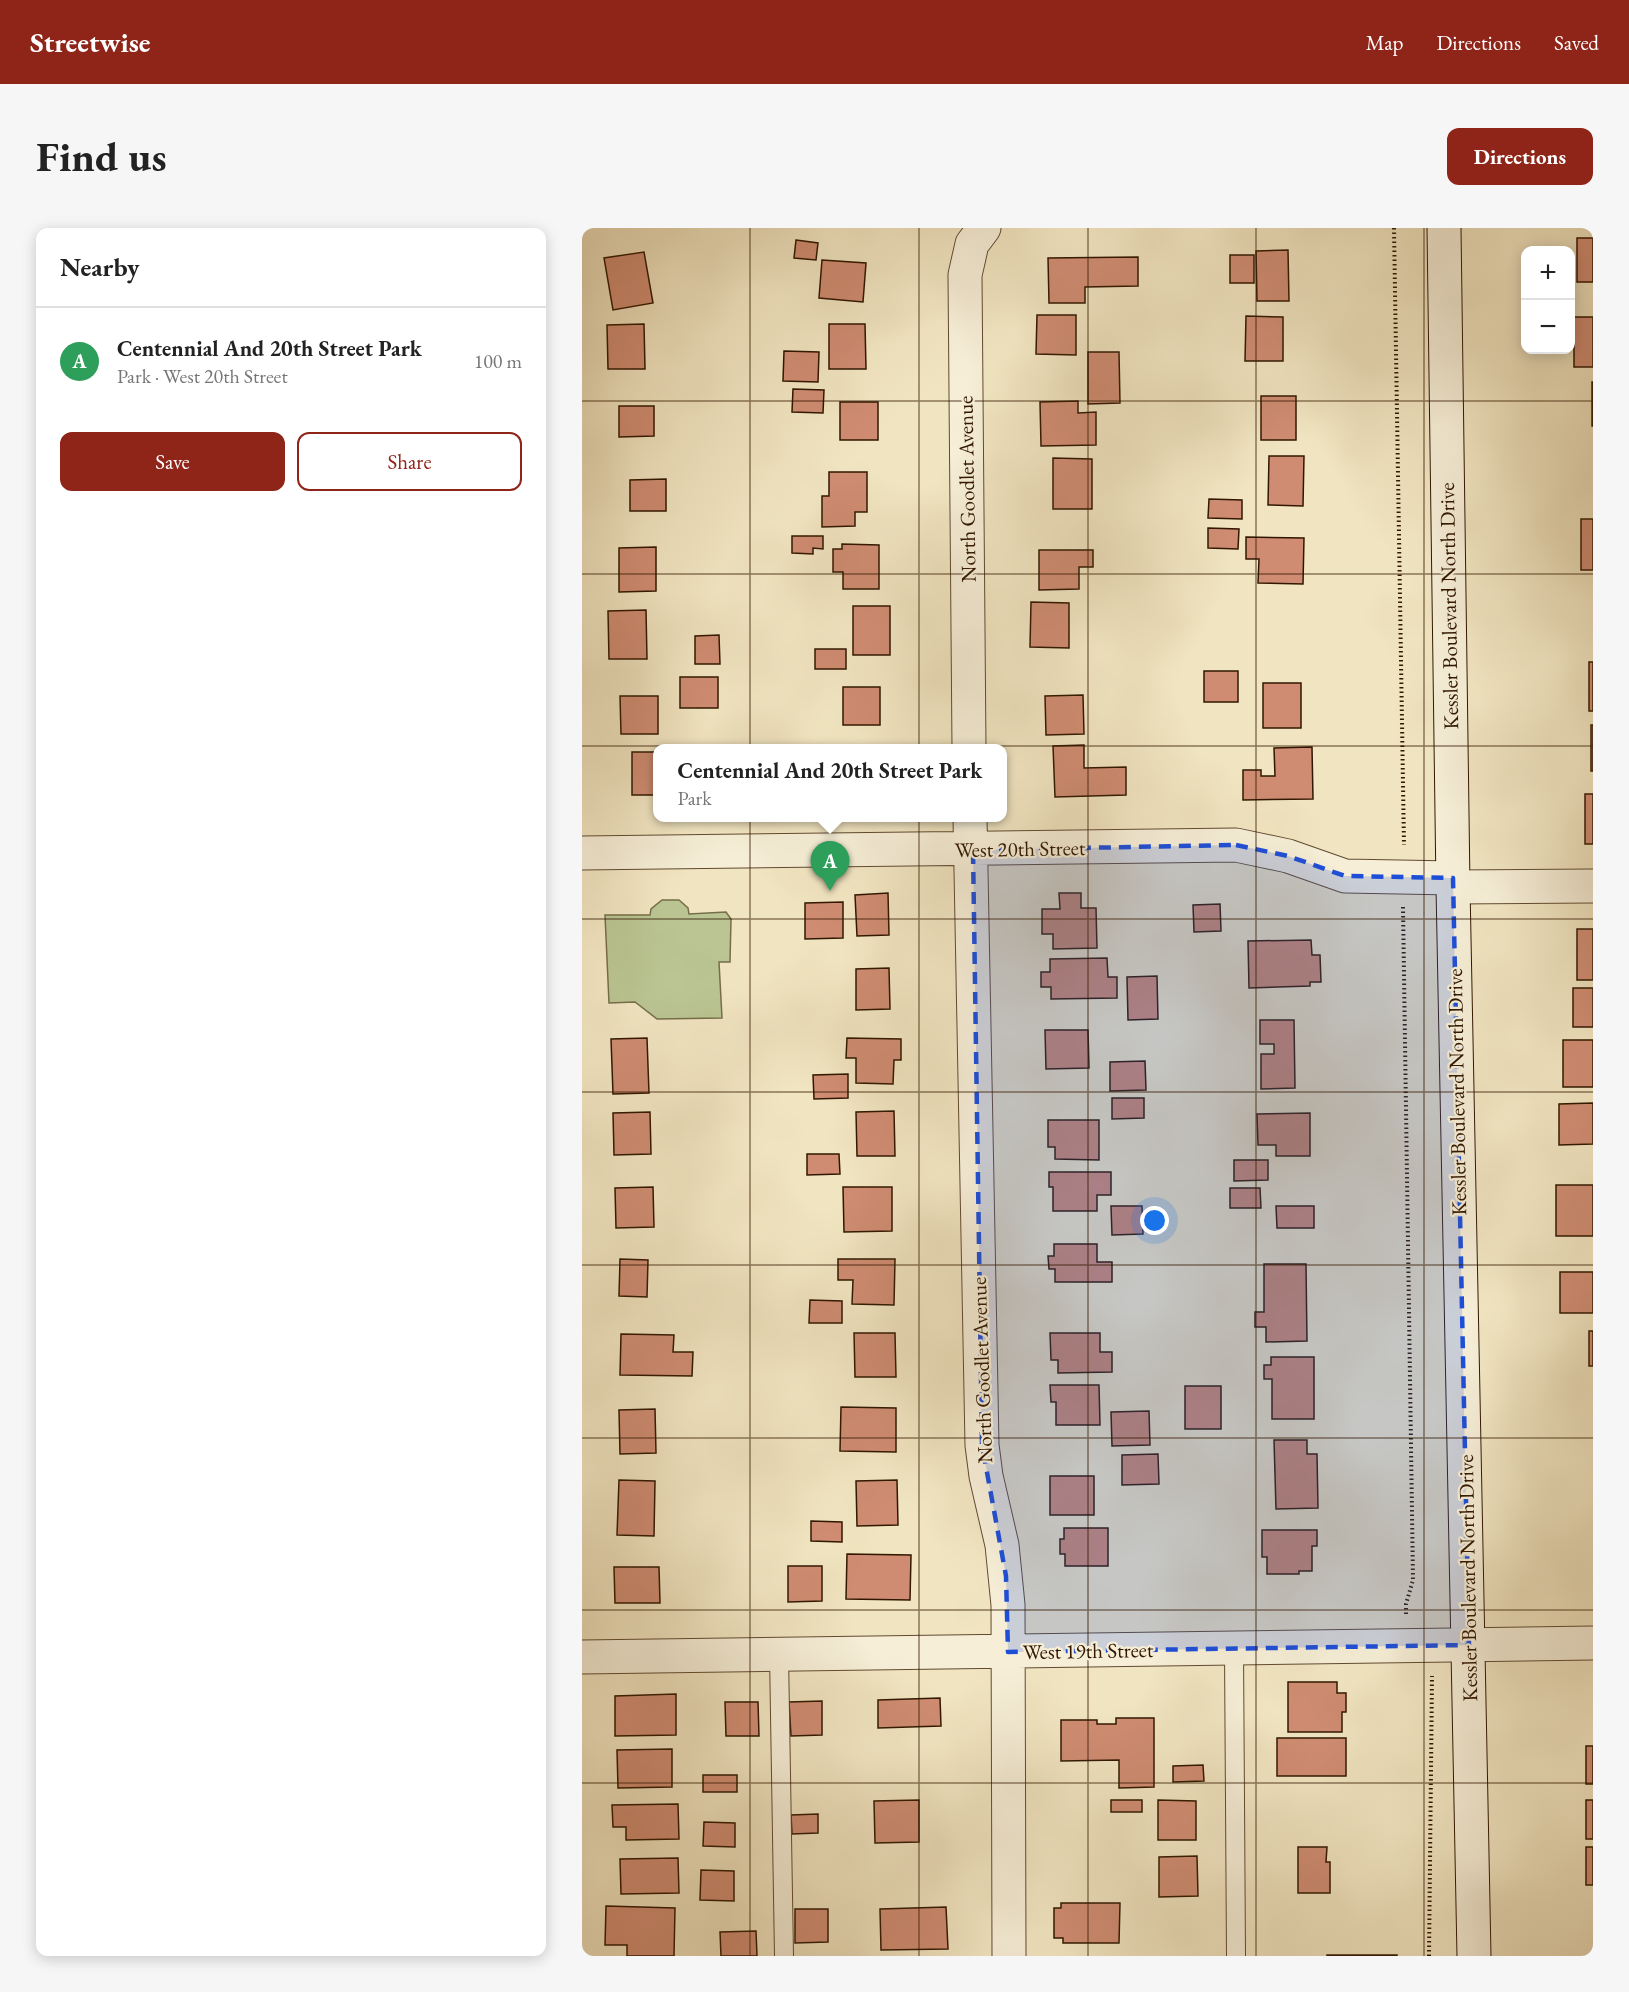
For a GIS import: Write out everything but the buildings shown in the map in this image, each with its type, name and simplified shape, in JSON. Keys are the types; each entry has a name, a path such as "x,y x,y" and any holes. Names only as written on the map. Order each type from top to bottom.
{"street":[{"name":"Kessler Boulevard North Drive","path":"1444,228 1453,882 1474,1956"},
{"name":"North Goodlet Avenue","path":"969,744 965,275 969,252 981,230"},
{"name":"North Goodlet Avenue","path":"970,822 973,850 982,1445 1006,1576 1009,1956"},
{"name":"West 20th Street","path":"582,853 1236,845 1288,856 1345,876 1593,886"},
{"name":"West 19th Street","path":"582,1656 1593,1643"}],"lane":[{"path":"1234,1649 1236,1956"},
{"path":"779,1654 784,1956"}],"path":[{"path":"1394,228 1405,878 1402,915 1413,1580 1406,1604 1406,1625 1432,1672 1429,1956"}],"highlighted area":[{"path":"1236,845 1288,856 1345,876 1453,878 1469,1645 1008,1652 1006,1576 982,1445 973,850"}],"green space":[{"path":"662,900 679,900 688,908 689,914 726,912 731,919 730,962 719,962 722,1018 657,1019 635,1002 609,1003 605,915 650,915 651,909"}],"place":[{"name":"Centennial And 20th Street Park","path":"830,891"}]}
